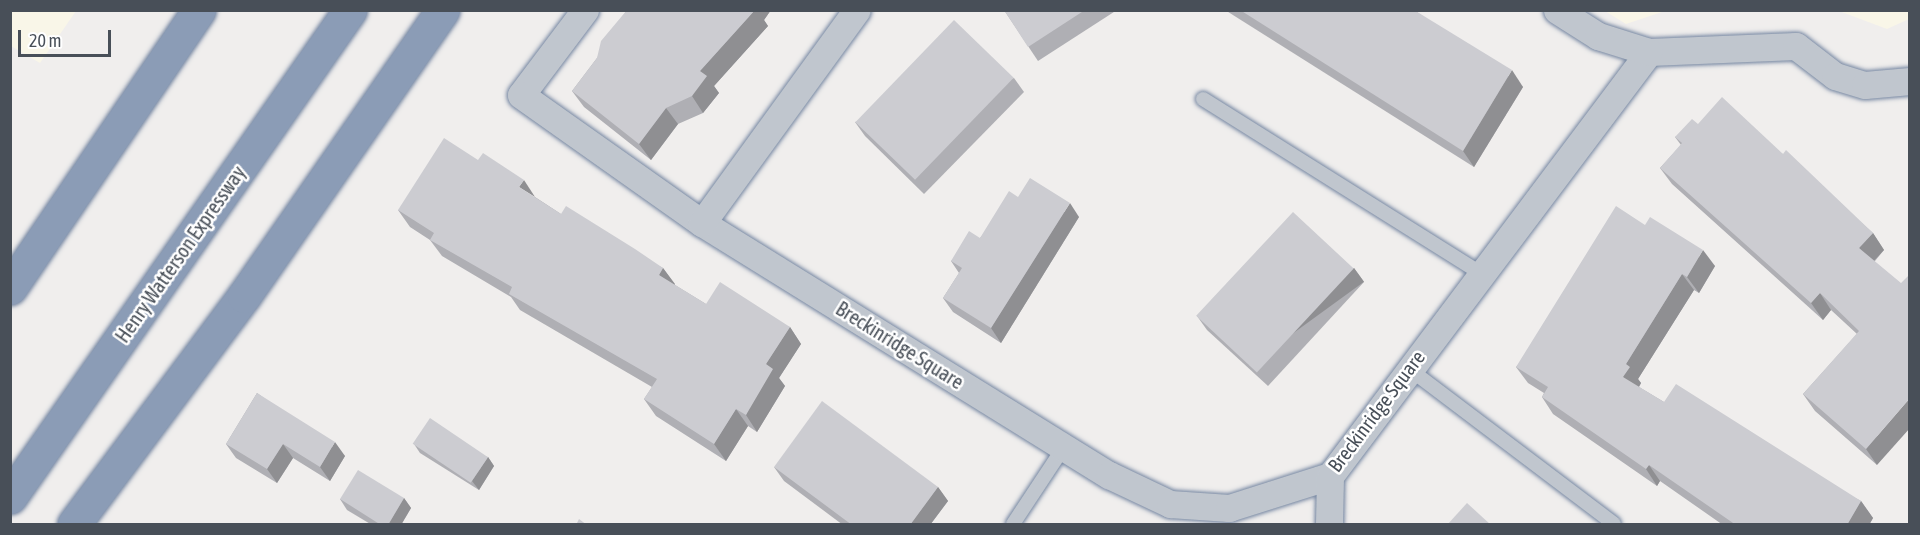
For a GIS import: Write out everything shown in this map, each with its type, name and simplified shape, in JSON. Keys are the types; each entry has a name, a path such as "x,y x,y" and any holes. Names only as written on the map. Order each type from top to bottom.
{"highway":[{"path":"10,288 199,10"},
{"name":"Henry Watterson Expressway","path":"10,497 350,10"},
{"path":"74,525 244,296 443,10"}],"street":[{"name":"Breckinridge Square","path":"585,10 521,95 702,223 1064,447 1170,504 1229,508 1330,476 1408,368 1649,52"},
{"path":"702,223 857,10"},
{"path":"1557,10 1598,36 1649,52 1796,46 1835,76 1866,85 1910,81"},
{"path":"1329,525 1330,476"}],"lane":[{"path":"1203,99 1480,273"},
{"path":"1408,368 1614,525"},
{"path":"1013,525 1064,447"}],"shaded area":[{"path":"11,10 76,11 40,63 11,46"},
{"path":"1605,11 1665,11 1626,24"},
{"path":"1839,11 1909,11 1909,19 1887,29"}],"building":[{"path":"627,10 755,10 700,71 707,76 692,96 666,108 639,144 572,91 597,58 601,41"},
{"path":"1004,10 1085,10 1028,47"},
{"path":"1240,10 1414,10 1512,70 1463,151"},
{"path":"954,20 1014,78 915,180 855,122"},
{"path":"1722,97 1783,154 1786,150 1873,233 1859,248 1901,283 1910,274 1910,398 1866,449 1803,394 1859,331 1820,293 1811,303 1660,168 1682,143 1675,137 1692,119 1698,124"},
{"path":"444,138 478,160 483,153 524,180 519,187 561,214 566,206 635,249 663,268 659,275 706,304 720,282 790,327 766,364 773,369 746,415 736,409 714,444 644,399 657,379 509,294 512,287 430,240 434,233 398,210"},
{"path":"1030,178 1070,203 991,328 943,298 962,268 951,261 969,231 980,238 1009,191 1018,197"},
{"path":"1616,206 1645,225 1650,217 1703,250 1687,277 1682,274 1626,364 1630,367 1623,377 1664,402 1676,384 1861,501 1847,525 1736,525 1649,465 1646,469 1542,397 1548,387 1516,367"},
{"path":"1293,212 1354,269 1257,372 1196,316"},
{"path":"257,393 335,442 320,467 283,444 267,469 226,444"},
{"path":"822,401 938,487 910,525 852,525 774,467"},
{"path":"430,418 488,457 471,483 413,444"},
{"path":"358,470 404,498 388,525 381,525 340,499"},
{"path":"1467,503 1491,525 1447,525"},
{"path":"579,519 587,525 576,525"}]}
